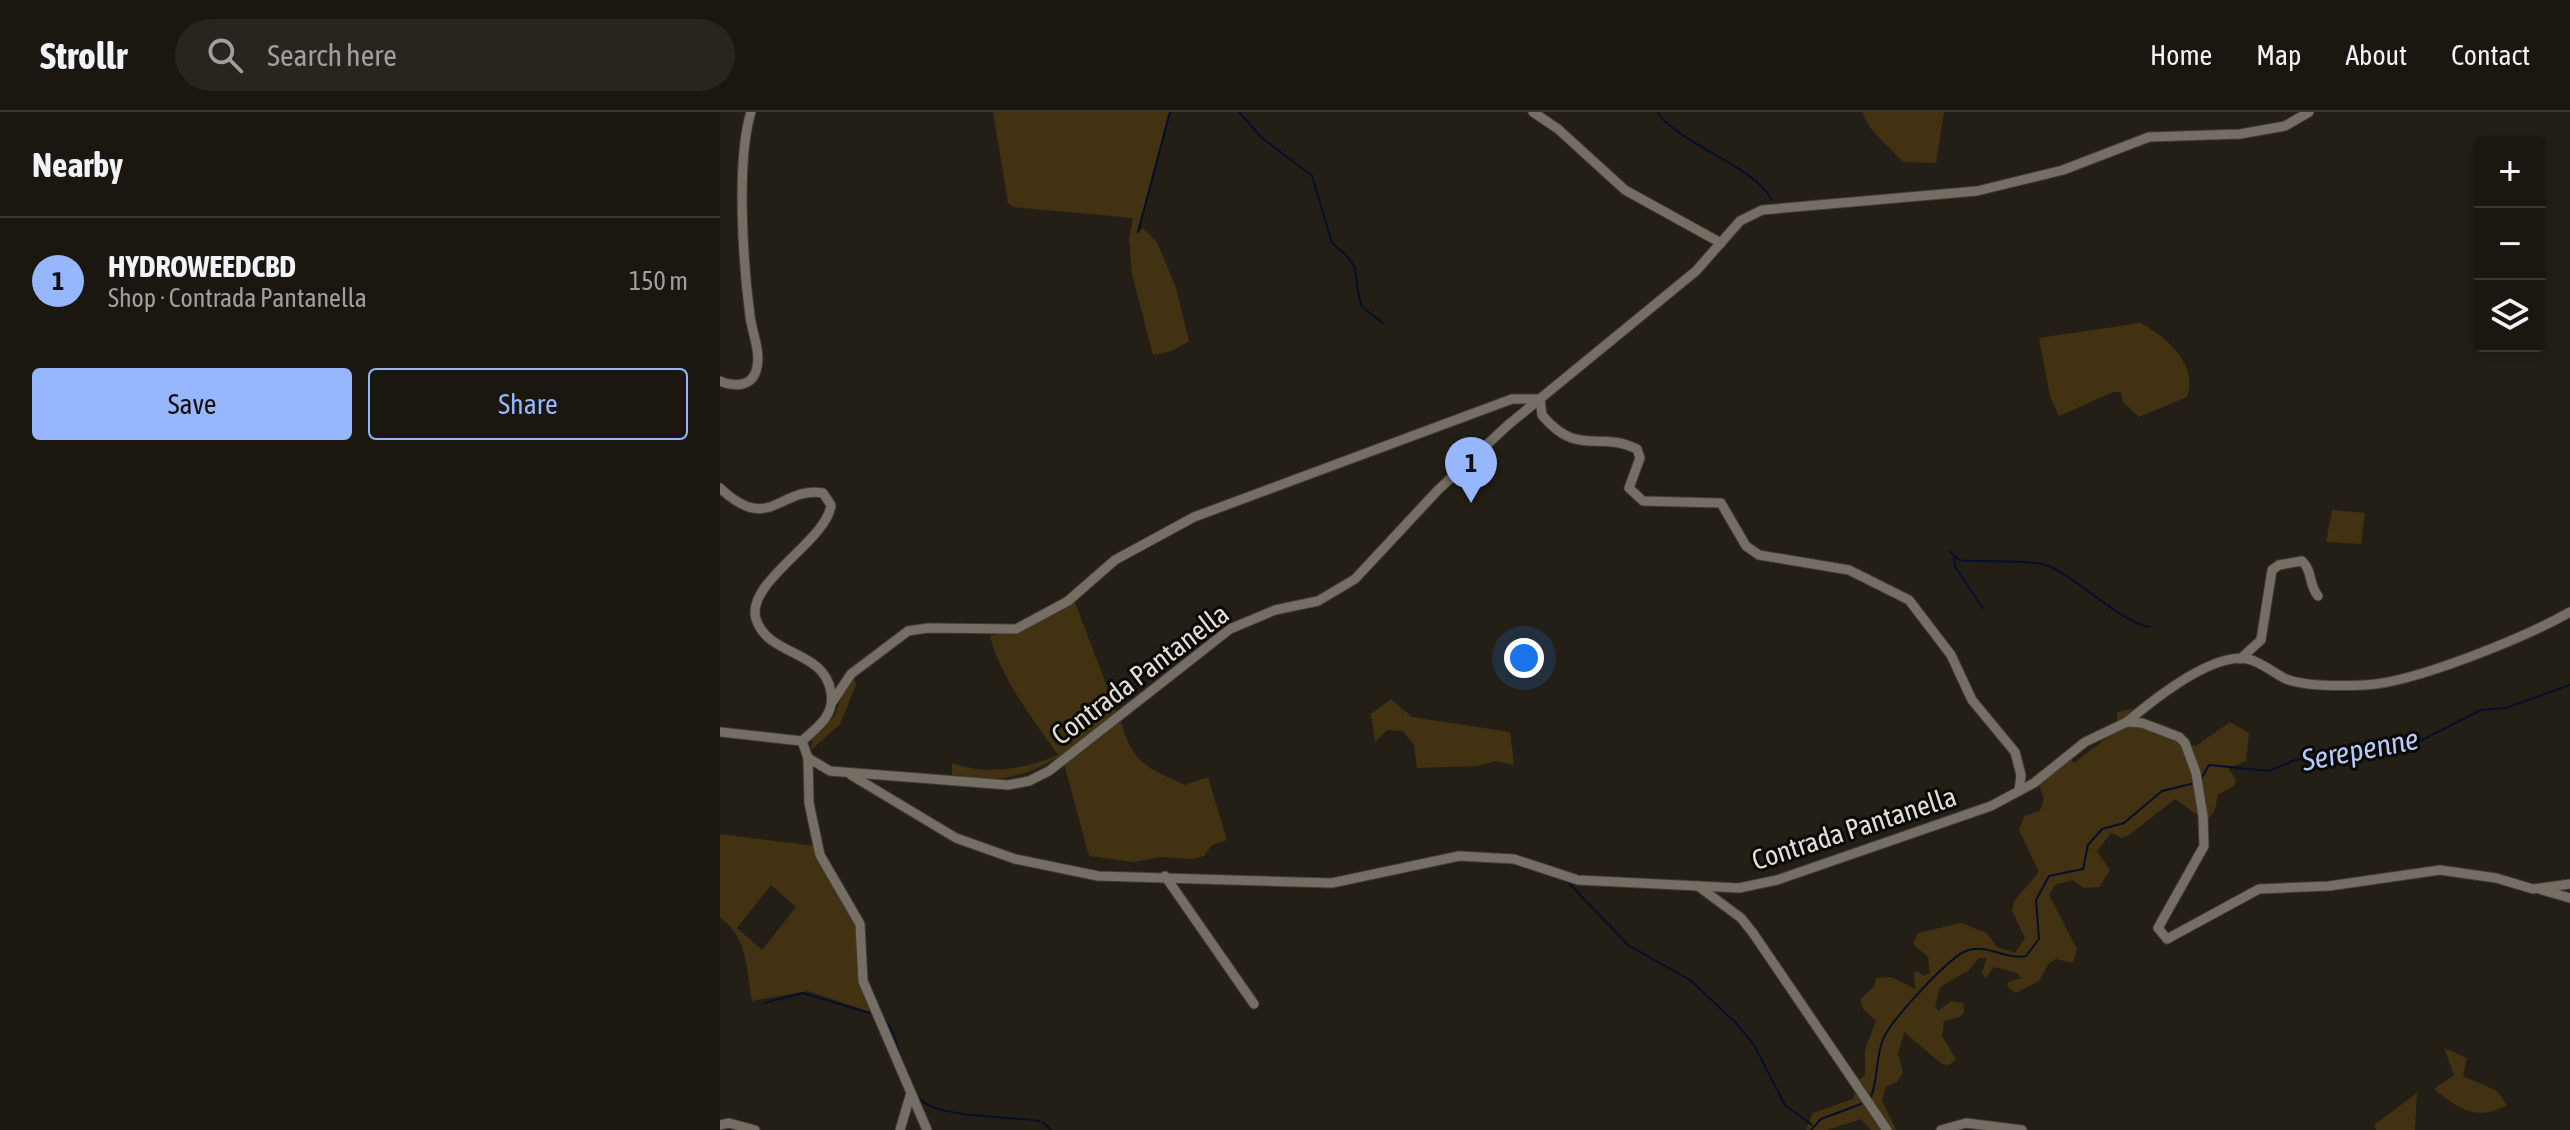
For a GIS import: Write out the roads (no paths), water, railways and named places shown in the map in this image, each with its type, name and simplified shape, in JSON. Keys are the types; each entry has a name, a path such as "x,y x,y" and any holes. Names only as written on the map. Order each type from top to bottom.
{"street":[{"path":"720,381 730,386 752,379 759,361 750,316 742,153 751,112"},
{"path":"1533,112 1558,129 1625,190 1721,243"},
{"name":"Contrada Pantanella","path":"808,758 824,769 851,775 1008,785 1029,781 1049,771 1230,629 1275,610 1318,601 1355,579 1438,490 1540,399 1686,279 1740,221 1762,210 1977,191 2063,170 2149,137 2255,132 2285,126 2309,112"},
{"path":"720,732 802,741 822,723 851,674 908,631 928,628 1016,629 1068,601 1115,560 1155,535 1227,502 1512,399 1540,399 1542,415 1564,436 1577,442 1624,444 1637,449 1640,458 1629,488 1635,497 1643,501 1721,503 1746,546 1759,555 1849,570 1909,600 1951,655 1972,700 2015,752 2021,775 2019,791"},
{"path":"720,488 751,508 778,506 814,492 823,493 831,505 822,525 761,595 756,617 770,638 824,670 833,701"},
{"path":"2240,659 2261,640 2272,570 2279,565 2302,561 2310,571 2311,587 2318,596"},
{"path":"2240,659 2250,660 2290,680 2368,685 2443,665 2536,629 2570,612"},
{"name":"Contrada Pantanella","path":"851,775 956,838 1015,859 1098,876 1332,883 1459,856 1514,859 1578,880 1739,888 1777,880 1991,806 2034,783 2072,750 2127,722 2188,676 2240,659"},
{"path":"2127,722 2142,723 2179,737 2190,752 2198,787 2204,846 2169,903 2158,928 2167,939 2259,889 2329,886 2440,870 2496,878 2570,898"},
{"path":"802,741 808,758 809,803 815,839 827,870 860,924 863,981 927,1130"},
{"path":"1165,876 1254,1004"},
{"path":"2542,890 2570,884"},
{"path":"1698,886 1741,918 1753,933 1887,1130"},
{"path":"900,1130 910,1096"},
{"path":"720,1125 729,1123 755,1130"},
{"path":"1941,1130 1966,1123 2022,1130"}],"waterway":[{"path":"1138,232 1170,112"},
{"path":"1239,112 1262,138 1312,176 1332,243 1354,266 1362,307 1383,323"},
{"path":"1657,112 1683,135 1749,176 1772,200"},
{"path":"1949,551 1959,560 2032,563 2051,567 2128,618 2150,627"},
{"path":"1954,558 1955,567 1983,608"},
{"name":"Serepenne","path":"2201,779 2209,765 2269,771 2295,760 2412,745 2481,710 2506,708 2570,685"},
{"name":"Serepenne","path":"1871,1097 1886,1033 1933,978 1957,956 1974,949 2026,956 2039,939 2036,900 2049,876 2083,869 2088,845 2102,829 2124,823 2162,791 2195,783"},
{"path":"1566,880 1628,945 1690,980 1737,1024 1754,1045 1785,1105 1812,1125"},
{"path":"764,1003 803,993 873,1014"},
{"path":"883,1018 892,1030 901,1058"},
{"path":"918,1097 927,1104 956,1113 1039,1121"},
{"name":"Serepenne","path":"1811,1130 1821,1119 1861,1104"},
{"path":"1043,1122 1051,1130"}],"place":[{"name":"HYDROWEEDCBD","path":"1471,503"}]}
